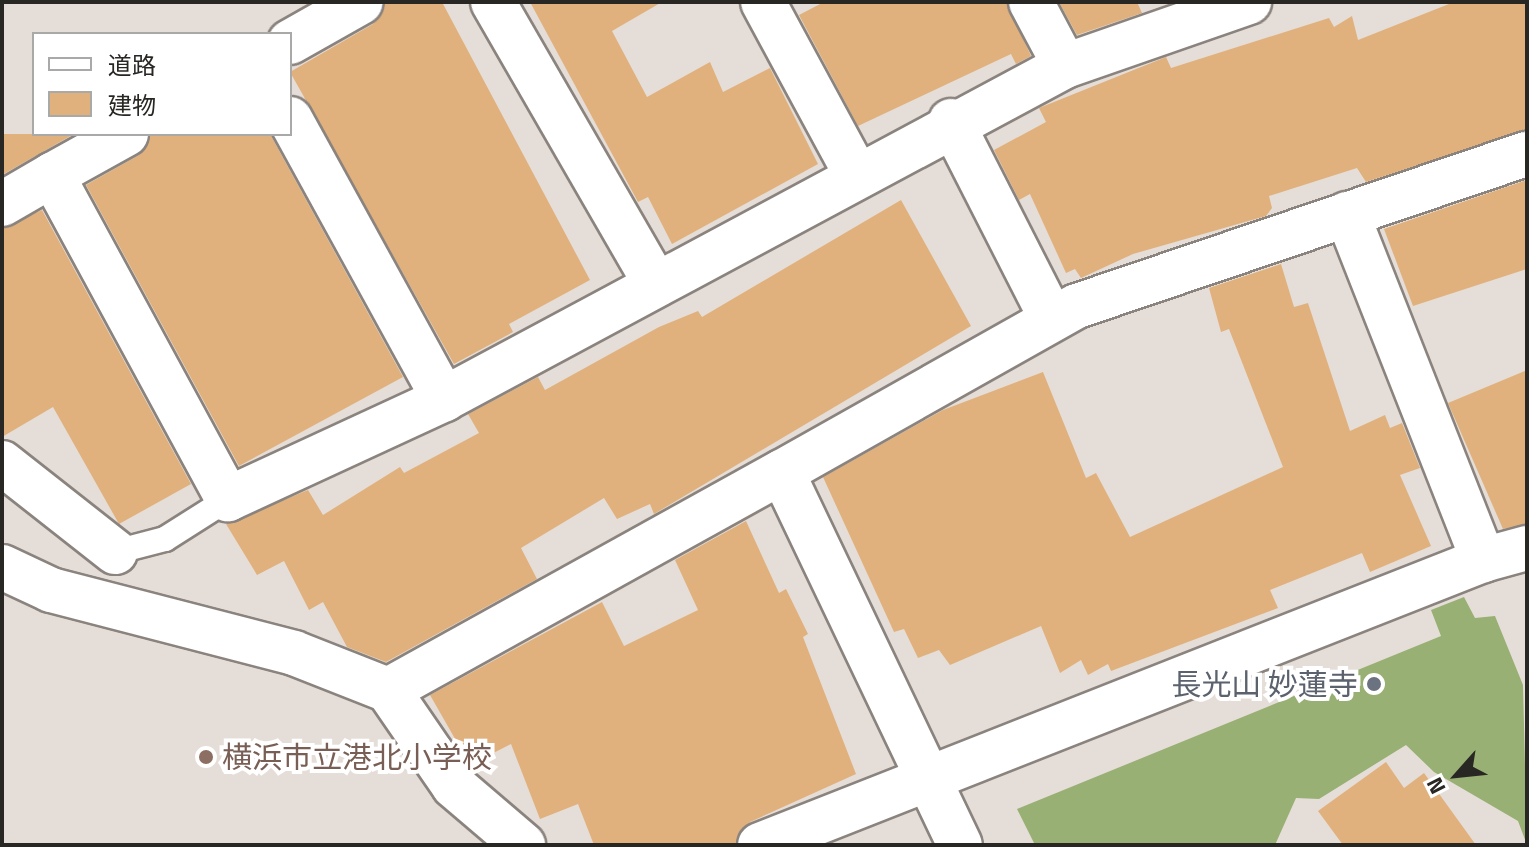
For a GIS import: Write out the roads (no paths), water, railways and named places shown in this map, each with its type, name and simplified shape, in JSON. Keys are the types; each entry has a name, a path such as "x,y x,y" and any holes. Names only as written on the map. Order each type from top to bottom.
{"street":[{"path":"292,41 361,2"},
{"path":"493,2 656,284"},
{"path":"763,2 857,176"},
{"path":"1031,2 1065,66"},
{"path":"52,175 228,499 444,399 857,176 951,121 1065,66 1249,2"},
{"path":"951,121 1052,319"},
{"path":"292,123 444,399"},
{"path":"2,204 122,136"},
{"path":"388,690 1052,319 1527,154"},
{"path":"1347,214 1483,560"},
{"path":"2,463 115,552"},
{"path":"782,472 960,845"},
{"path":"760,845 1483,560 1527,548"},
{"path":"2,567 51,590 294,653 388,690 454,786 523,845"}],"lane":[{"path":"115,552 165,539 228,499"}],"place":[{"name":"長光山 妙蓮寺","path":"1374,684"},
{"name":"横浜市立港北小学校","path":"206,757"}]}
